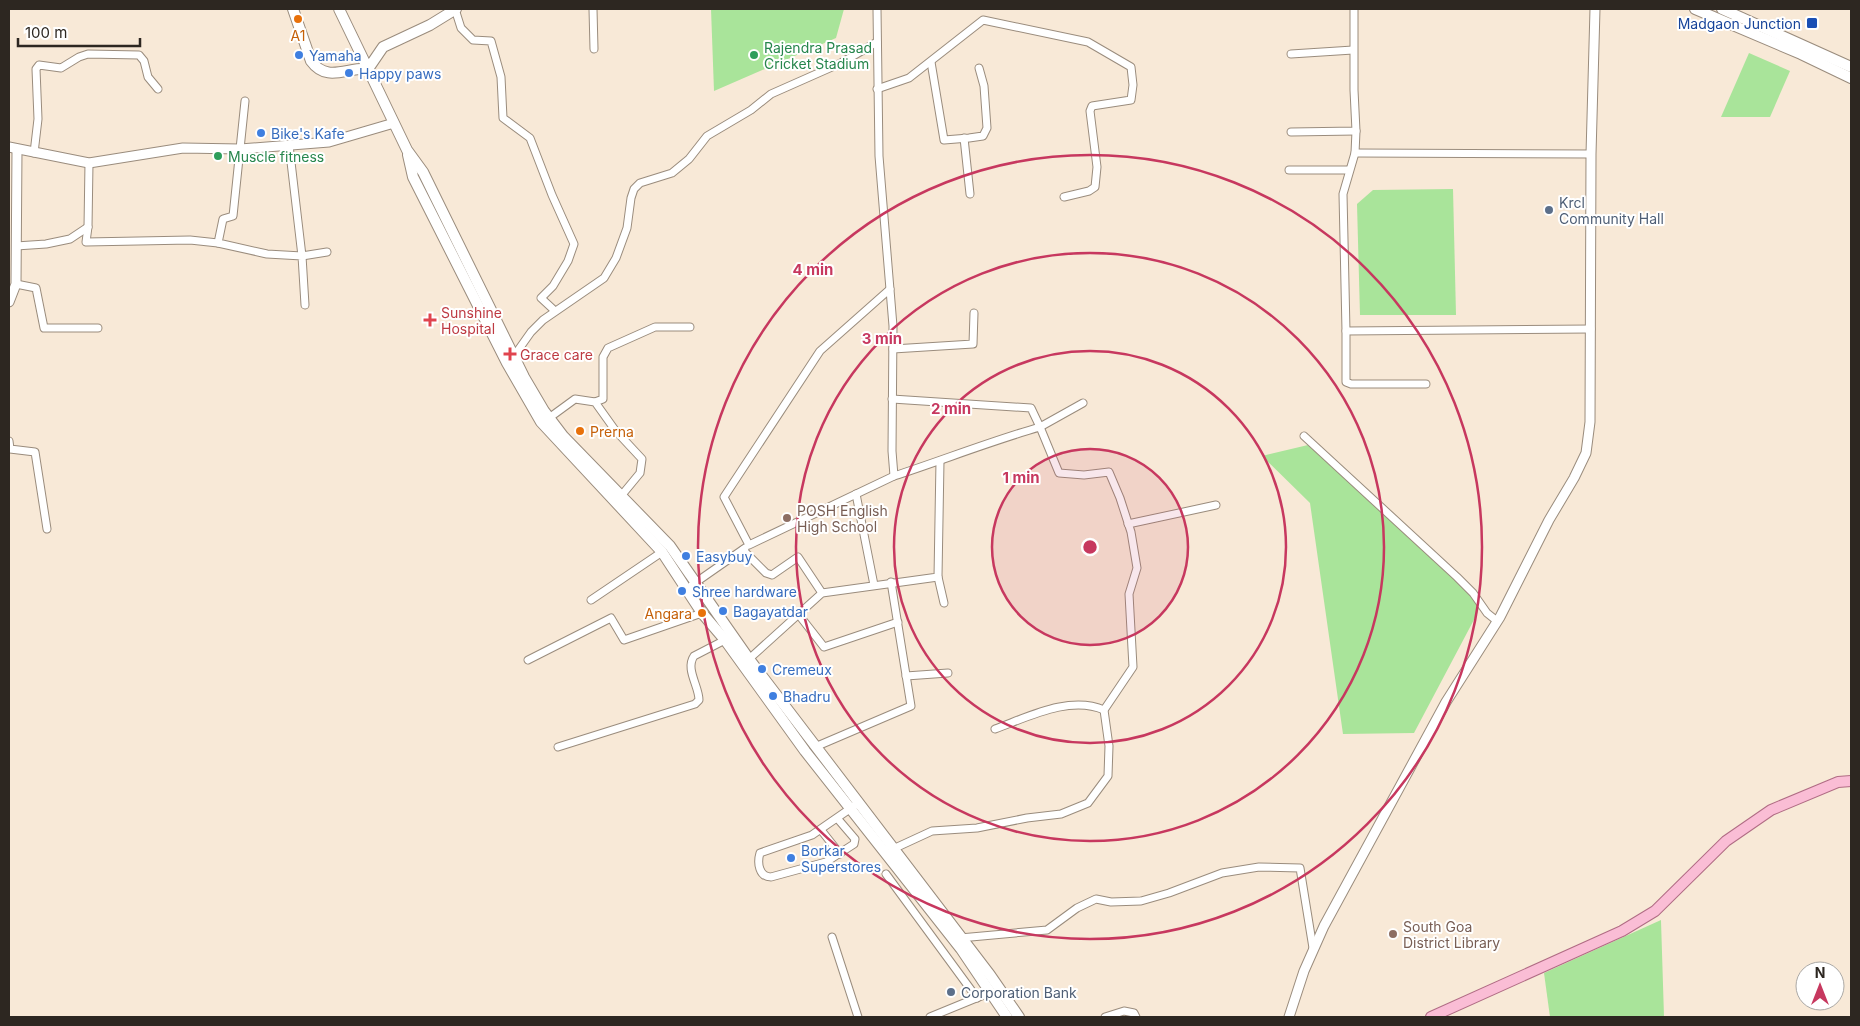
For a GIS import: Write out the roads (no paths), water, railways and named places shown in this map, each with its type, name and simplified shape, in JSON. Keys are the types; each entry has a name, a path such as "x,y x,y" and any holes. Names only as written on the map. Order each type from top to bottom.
{"main road":[{"path":"293,9 311,61 316,67 324,72 333,73 368,69"},
{"path":"340,9 407,150 413,177 524,377 549,418 563,436 670,546 749,659 815,747 854,806 868,833 990,975 1018,1017"},
{"path":"368,69 383,47 430,25 455,9"},
{"path":"1695,9 1801,54 1851,78"},
{"path":"1722,9 1851,66"},
{"path":"480,298 508,363 541,422 662,552 702,613 854,806 893,849 958,939 1007,1017"},
{"path":"1430,1017 1622,930 1655,911 1726,842 1771,810 1838,782 1851,781"}],"street":[{"path":"455,9 461,28 473,40 491,41 500,77 503,118 530,138 552,195 574,244 568,261 553,286 540,298 555,311"},
{"path":"593,9 594,48"},
{"path":"877,9 879,156 890,289 894,476"},
{"path":"1354,9 1353,50 1356,131 1354,153 1343,194 1346,382 1351,384 1426,384"},
{"path":"1289,1017 1304,970 1324,926 1446,702 1497,621 1586,453 1590,422 1591,154 1595,9"},
{"path":"878,89 909,78 983,20 1088,42 1131,67 1133,85 1131,100 1092,106 1090,111 1097,167 1095,187 1089,192 1064,197"},
{"path":"514,356 532,332 555,311 604,278 616,258 627,228 631,198 634,189 640,183 672,173 689,159 707,136 751,110 771,94 840,63 877,42"},
{"path":"1292,54 1353,50"},
{"path":"34,153 38,119 36,69 39,65 61,68 88,54 139,54 144,61 148,77 158,89"},
{"path":"931,62 944,140 983,136 987,128 984,86 979,68"},
{"path":"218,243 223,219 232,216 245,101"},
{"path":"9,302 16,284 13,148 89,163 183,148 240,149 329,142 394,123"},
{"path":"1291,132 1356,131"},
{"path":"964,138 970,194"},
{"path":"289,145 302,256 304,305"},
{"path":"1354,153 1591,154"},
{"path":"89,163 86,242 190,240 218,243 267,254 302,256 326,252"},
{"path":"1289,170 1349,170"},
{"path":"16,246 46,244 70,238 88,227"},
{"path":"16,284 36,288 44,328 98,328"},
{"path":"822,594 798,557 772,575 766,573 746,547 724,497 820,351 890,289"},
{"path":"892,349 973,344 974,313"},
{"path":"549,418 575,400 594,402 603,399 602,357 608,348 655,326 690,327"},
{"path":"1346,331 1591,329"},
{"path":"892,400 1031,408 1059,474 1084,475 1109,472 1128,524 1137,568 1129,594 1133,667 1104,710 1108,746 1108,776 1088,803 1061,814 977,828 932,831 893,849"},
{"path":"594,402 615,430 642,459 640,473 621,496"},
{"path":"687,588 746,547 894,476 1040,427 1083,403"},
{"path":"1304,436 1458,578 1473,593 1487,613 1497,621"},
{"path":"9,441 10,449 35,452 47,529"},
{"path":"940,461 938,577 944,603"},
{"path":"856,494 874,585"},
{"path":"1128,524 1216,505"},
{"path":"591,600 662,552"},
{"path":"749,659 822,594 891,582 938,577"},
{"path":"815,747 911,706 891,582"},
{"path":"528,660 612,618 624,640 702,613"},
{"path":"799,615 824,647 898,622"},
{"path":"558,747 695,704 699,700 699,694 691,668 691,661 694,656 725,640"},
{"path":"906,676 948,673"},
{"path":"995,728 1057,706 1096,706 1104,710"},
{"path":"854,806 812,835 760,853 758,858 763,875 771,877 826,862 868,833"},
{"path":"837,818 855,839 855,842"},
{"path":"821,830 840,854"},
{"path":"958,939 1047,930 1076,908 1096,899 1111,902 1141,901 1169,893 1222,872 1259,867 1300,868 1314,948"},
{"path":"886,874 977,998"},
{"path":"832,937 858,1017"},
{"path":"930,1017 991,992"},
{"path":"1105,1017 1124,1012 1134,1013 1136,1017"}],"place":[{"name":"A1","path":"298,19"},
{"name":"Madgaon Junction","path":"1812,23"},
{"name":"Yamaha","path":"299,55"},
{"name":"Rajendra Prasad Cricket Stadium","path":"754,55"},
{"name":"Happy paws","path":"349,73"},
{"name":"Bike's Kafe","path":"261,133"},
{"name":"Muscle fitness","path":"218,156"},
{"name":"Krcl Community Hall","path":"1549,210"},
{"name":"Sunshine Hospital","path":"430,320"},
{"name":"Grace care","path":"510,354"},
{"name":"Prerna","path":"580,431"},
{"name":"POSH English High School","path":"787,518"},
{"name":"Easybuy","path":"686,556"},
{"name":"Shree hardware","path":"682,591"},
{"name":"Bagayatdar","path":"723,611"},
{"name":"Angara","path":"702,613"},
{"name":"Cremeux","path":"762,669"},
{"name":"Bhadru","path":"773,696"},
{"name":"Borkar Superstores","path":"791,858"},
{"name":"South Goa District Library","path":"1393,934"},
{"name":"Corporation Bank","path":"951,992"}]}
